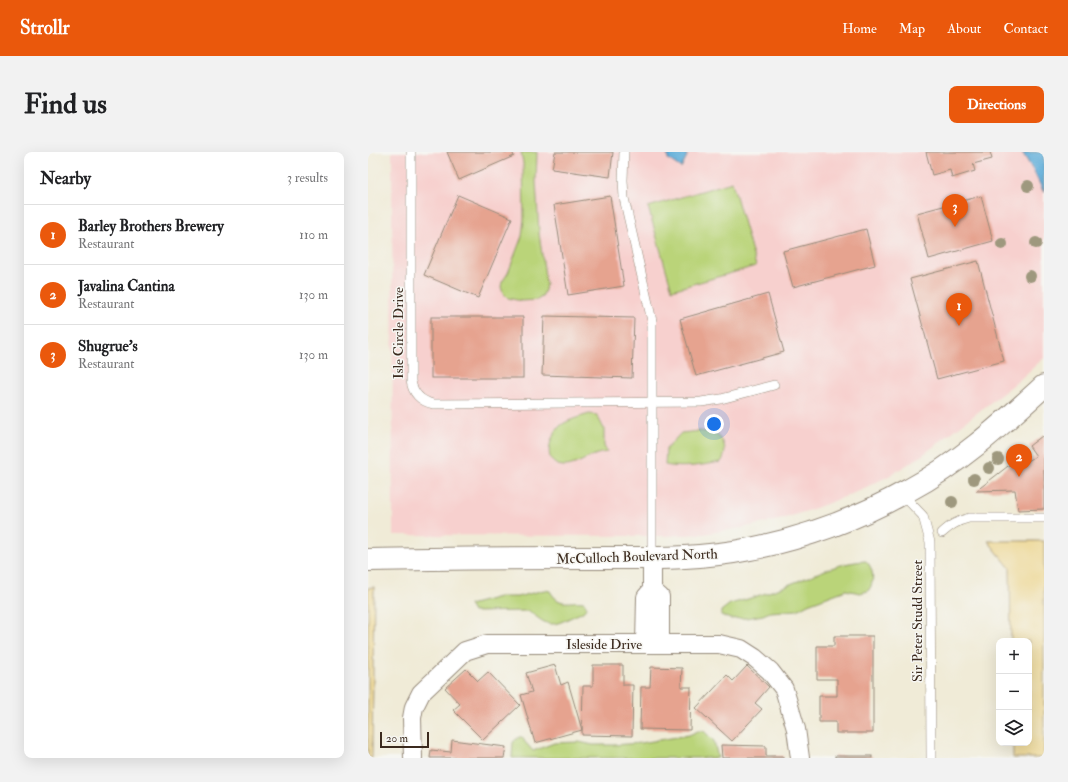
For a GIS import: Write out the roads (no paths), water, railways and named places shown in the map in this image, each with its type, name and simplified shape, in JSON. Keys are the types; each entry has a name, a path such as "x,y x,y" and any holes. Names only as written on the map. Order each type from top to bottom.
{"street":[{"name":"McCulloch Boulevard North","path":"368,560 652,558 706,556 749,550 832,526 872,510 902,494 947,467 982,441 1038,392"},
{"path":"652,558 652,590 646,598 653,644"},
{"name":"Isleside Drive","path":"412,758 412,718 414,706 421,693 465,651 487,644 718,644 741,649 755,658 770,671 784,689 796,729 800,758"}],"lane":[{"name":"Isle Circle Drive","path":"411,152 411,381 413,389 424,401 433,404 711,401 774,386"},
{"path":"624,152 624,198 652,321 652,558"},
{"name":"Sir Peter Studd Street","path":"902,494 923,516 931,549 931,758"},
{"path":"942,533 959,520 969,518 1044,518"}],"water":[{"path":"667,152 686,152 687,156 681,168 668,159"},
{"path":"1022,152 1044,152 1044,193 1034,172"}],"place":[{"name":"Shugrue's","path":"955,227"},
{"name":"Barley Brothers Brewery","path":"959,326"},
{"name":"Javalina Cantina","path":"1019,477"}]}
